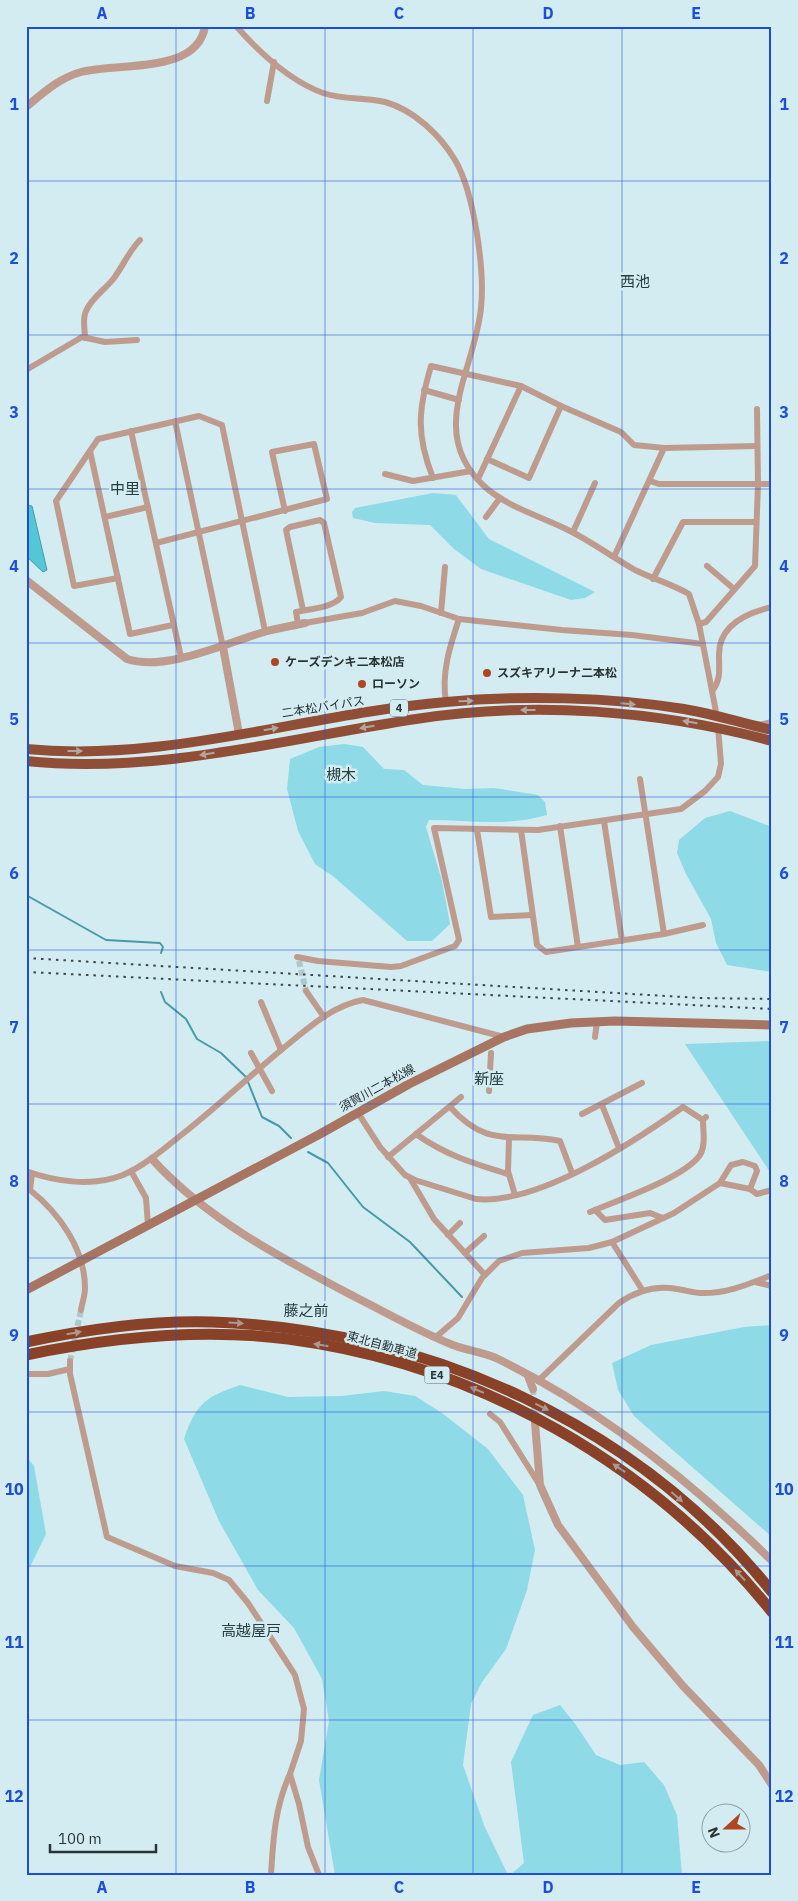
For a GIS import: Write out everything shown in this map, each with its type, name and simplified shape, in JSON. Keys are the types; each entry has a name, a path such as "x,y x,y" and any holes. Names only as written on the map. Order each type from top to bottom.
{"highway":[{"name":"二本松バイパス","path":"26,749 74,751 147,748 340,716 446,702 581,700 682,709 772,740"},
{"name":"二本松バイパス","path":"26,761 68,763 161,760 418,719 527,710 717,721 772,730"},
{"name":"東北自動車道","path":"26,1342 102,1328 210,1322 290,1328 377,1344 429,1359 474,1375 552,1412 632,1462 706,1523 737,1552 772,1592"},
{"name":"東北自動車道","path":"26,1354 104,1341 161,1335 249,1336 288,1339 341,1348 426,1371 505,1402 543,1420 623,1470 696,1530 754,1590 772,1612"}],"main road":[{"name":"須賀川二本松線","path":"26,1290 409,1084 504,1037 527,1029 566,1023 772,1024"}],"street":[{"path":"26,107 53,84 80,72 162,62 185,56 200,41 205,26"},
{"path":"236,26 274,62 307,86 322,93 350,99 385,102 408,113 438,137 456,162 470,192 480,265 481,308 458,400 456,437 460,452 471,471 500,498 600,546 614,557 653,579 689,594 699,624 713,690 721,764 718,777 705,792 681,809 604,821 521,830 434,828 459,940 455,946 401,966 391,967 297,958"},
{"path":"267,101 274,62"},
{"path":"85,338 84,318 86,311 104,287 112,281 134,246 140,240"},
{"path":"26,370 74,341 85,338 105,342 137,340"},
{"path":"433,478 420,438 419,418 424,390 432,366 522,386 561,406 621,432 634,445 664,448 757,446"},
{"path":"478,479 522,386"},
{"path":"424,390 458,400"},
{"path":"487,459 529,478 561,406"},
{"path":"699,624 706,622 755,566 755,522 758,484 757,409"},
{"path":"118,578 74,586 56,501 98,440 199,416 222,425 265,631"},
{"path":"175,421 200,532 239,734"},
{"path":"131,431 181,657"},
{"path":"156,543 285,511 327,499 314,444 272,452 285,511"},
{"path":"614,557 664,448"},
{"path":"90,451 130,634 173,625"},
{"path":"385,474 413,481 471,471"},
{"path":"650,481 659,484 772,484"},
{"path":"573,532 595,483"},
{"path":"486,517 500,498"},
{"path":"105,517 148,507"},
{"path":"302,624 296,612 337,602 341,598 324,523 320,520 290,527 286,530 303,610"},
{"path":"653,579 683,522 755,522"},
{"path":"707,566 734,589"},
{"path":"440,613 445,567"},
{"path":"26,580 127,659 146,663 223,647 265,631 362,613 395,601 459,619 632,635 703,644"},
{"path":"713,690 719,679 720,645 727,629 745,616 772,607"},
{"path":"446,702 445,676 449,648 459,619"},
{"path":"755,726 772,722"},
{"path":"640,779 664,934"},
{"path":"604,821 622,941"},
{"path":"560,826 578,947"},
{"path":"477,830 491,917 532,916"},
{"path":"521,830 537,945 546,952 664,934 703,925"},
{"path":"306,991 324,1017"},
{"path":"81,1310 85,1278 80,1261 57,1215 30,1190 29,1172 79,1182 105,1180 131,1171 152,1159 281,1050 324,1017 348,1003 364,1000 504,1037"},
{"path":"261,1002 281,1050"},
{"path":"595,1037 597,1022"},
{"path":"251,1053 272,1091"},
{"path":"489,1091 491,1053"},
{"path":"582,1114 642,1084"},
{"path":"388,1157 461,1097"},
{"path":"602,1105 619,1148"},
{"path":"450,1107 472,1127 509,1139 560,1141 572,1173"},
{"path":"409,1178 476,1199 488,1200 531,1192 572,1173 648,1132 683,1107 704,1119 703,1147 694,1160 673,1176 593,1211 605,1220 650,1213 663,1218"},
{"path":"358,1112 370,1133 388,1157 409,1178 434,1219 485,1274"},
{"path":"416,1134 441,1151 462,1160 508,1174"},
{"path":"509,1139 508,1174 515,1195"},
{"path":"152,1159 194,1200 325,1282 436,1337 494,1358 594,1412 693,1488 772,1561"},
{"path":"436,1337 458,1318 485,1274 493,1265 511,1255 589,1248 612,1242 663,1218 720,1183 731,1165 743,1162 755,1166 757,1171 750,1189"},
{"path":"131,1171 146,1198 148,1225"},
{"path":"720,1183 750,1189 757,1194 772,1190"},
{"path":"448,1235 460,1223"},
{"path":"465,1254 484,1236"},
{"path":"612,1242 644,1291"},
{"path":"538,1381 618,1303 634,1293 675,1288 700,1293 713,1292 755,1282 772,1275"},
{"path":"755,1282 772,1286"},
{"path":"70,1360 70,1369 107,1537 176,1566 213,1573 228,1580 248,1603 295,1676 304,1709 304,1727 290,1774 283,1789 276,1820 271,1875"},
{"path":"26,1374 48,1374 70,1369"},
{"path":"528,1376 533,1389"},
{"path":"490,1414 500,1422 540,1485 558,1524 633,1627 683,1686 759,1765 772,1784"},
{"path":"535,1423 540,1485"},
{"path":"290,1774 299,1804 308,1847 319,1875"}],"shaded area":[{"path":"433,493 456,495 489,539 595,592 585,598 571,600 481,569 454,549 430,525 375,523 353,518 352,512 355,508"},
{"path":"26,505 32,506 47,570 43,572 26,556"},
{"path":"344,744 363,747 384,769 404,770 423,785 465,789 494,788 538,795 545,802 547,815 532,819 503,822 429,820 426,827 442,881 450,924 432,941 407,941 334,877 315,864 298,831 287,789 290,759 319,747"},
{"path":"730,811 772,827 772,972 727,965 716,943 711,919 686,874 677,853 679,840 705,818"},
{"path":"772,1041 772,1175 685,1044"},
{"path":"772,1325 772,1537 634,1416 618,1390 612,1363 651,1345 744,1327"},
{"path":"240,1385 288,1397 342,1396 384,1391 415,1396 442,1413 488,1449 523,1495 535,1550 527,1590 506,1649 482,1682 471,1704 463,1765 484,1825 508,1875 335,1875 319,1780 329,1721 322,1679 294,1628 258,1590 219,1521 184,1439 193,1417 204,1403 219,1393"},
{"path":"26,1456 34,1466 46,1534 26,1575"},
{"path":"560,1705 596,1755 620,1765 644,1762 664,1785 677,1815 682,1875 510,1875 524,1863 511,1762 533,1715"}],"waterway":[{"path":"26,895 106,940 160,943 163,947 161,953"},
{"path":"161,992 165,1002 186,1019 197,1039 221,1053 246,1077 262,1117 279,1126 291,1138"},
{"path":"308,1152 328,1163 363,1207 410,1242 462,1297"}],"tunnel":[{"path":"299,961 306,991"},
{"path":"70,1361 81,1310"},
{"path":"533,1389 535,1420"}],"railway":[{"path":"26,958 700,998 772,999"},
{"path":"26,972 772,1009"}],"place":[{"name":"ケーズデンキ二本松店","path":"275,662"},
{"name":"スズキアリーナ二本松","path":"487,673"},
{"name":"ローソン","path":"362,684"}],"district":[{"name":"西池","path":"635,282"},
{"name":"中里","path":"125,489"},
{"name":"槻木","path":"341,775"},
{"name":"新座","path":"489,1079"},
{"name":"藤之前","path":"306,1311"},
{"name":"高越屋戸","path":"251,1631"}]}
